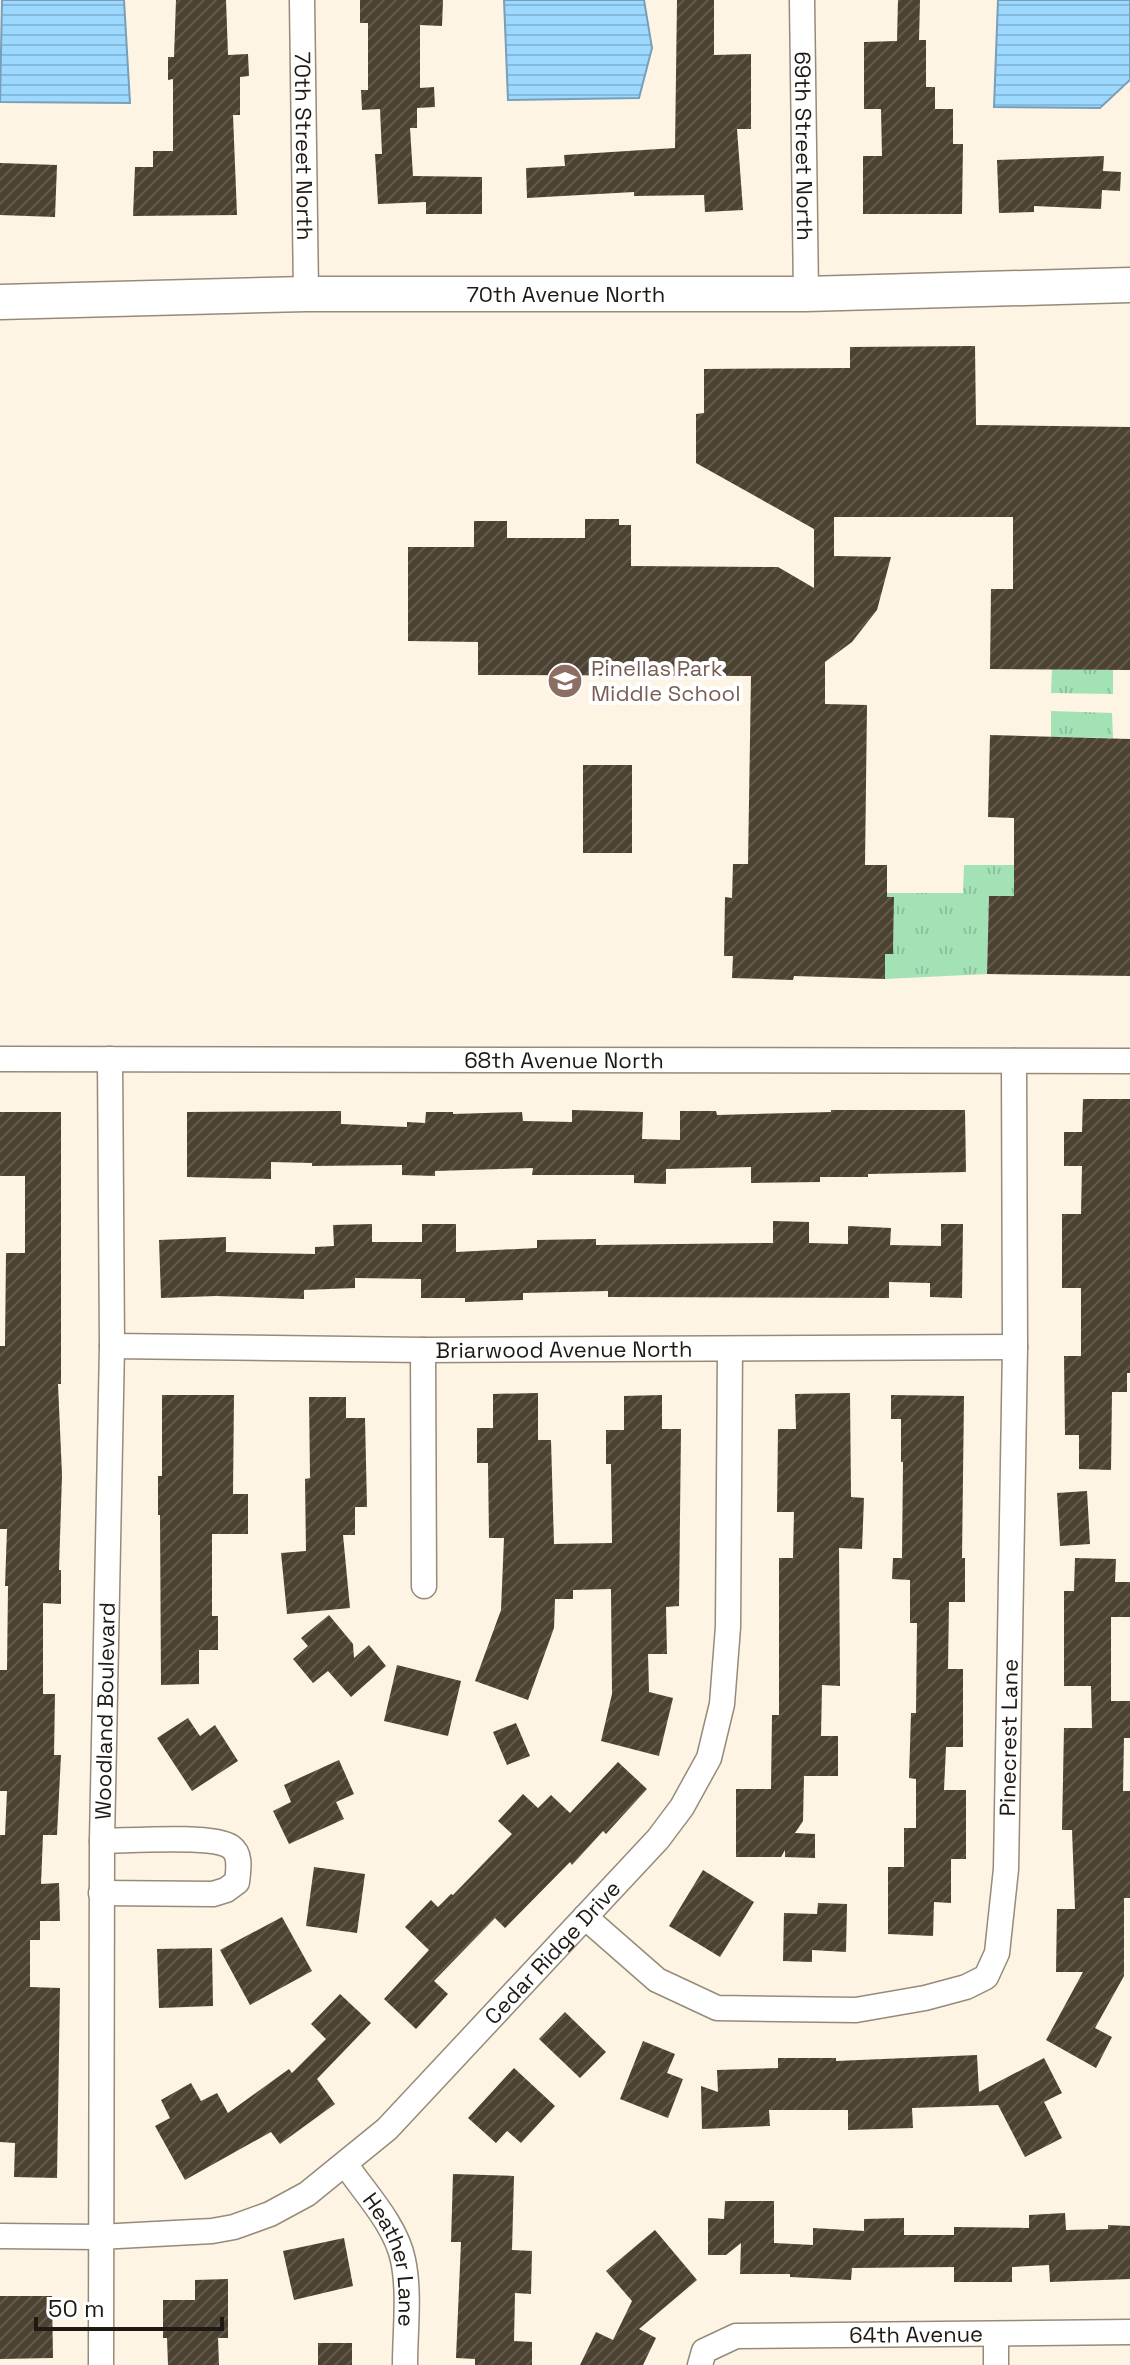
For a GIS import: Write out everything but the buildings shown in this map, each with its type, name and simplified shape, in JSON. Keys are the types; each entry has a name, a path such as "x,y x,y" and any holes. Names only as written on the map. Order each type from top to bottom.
{"street":[{"name":"70th Street North","path":"302,0 306,294"},
{"name":"69th Street North","path":"802,0 806,294"},
{"name":"70th Avenue North","path":"0,302 306,294 806,294 1130,285"},
{"name":"68th Avenue North","path":"0,1059 1130,1061"},
{"name":"Woodland Boulevard","path":"101,2365 101,1893 112,1346 110,1059"},
{"name":"Pinecrest Lane","path":"585,1917 657,1980 717,2008 856,2010 925,1998 966,1987 986,1977 997,1953 1006,1869 1015,1347 1014,1061"},
{"name":"Briarwood Avenue North","path":"112,1346 423,1350 1015,1347"},
{"name":"Cedar Ridge Drive","path":"0,2236 99,2237 212,2231 270,2214 307,2194 387,2129 658,1839 682,1807 709,1758 722,1704 728,1627 730,1349"},
{"path":"423,1350 424,1586"},
{"path":"101,1893 213,1894 237,1882 239,1859 233,1848 202,1840 102,1841"},
{"name":"Heather Lane","path":"346,2165 389,2227 403,2257 406,2280 405,2365"},
{"name":"64th Avenue","path":"702,2358 736,2336 1130,2332"},
{"path":"996,2334 996,2365"}],"green space":[{"path":"1052,669 1113,670 1113,694 1051,693"},
{"path":"1051,711 1112,713 1113,738 1051,737"},
{"path":"964,865 1014,865 1014,896 989,896 987,974 885,979 885,954 893,954 894,898 886,897 887,893 963,893"}],"water":[{"path":"2,0 124,0 130,103 0,102"},
{"path":"504,0 644,0 652,48 639,98 508,100"},
{"path":"998,0 1130,0 1130,80 1100,108 994,107"}],"place":[{"name":"Pinellas Park Middle School","path":"565,681"}]}
